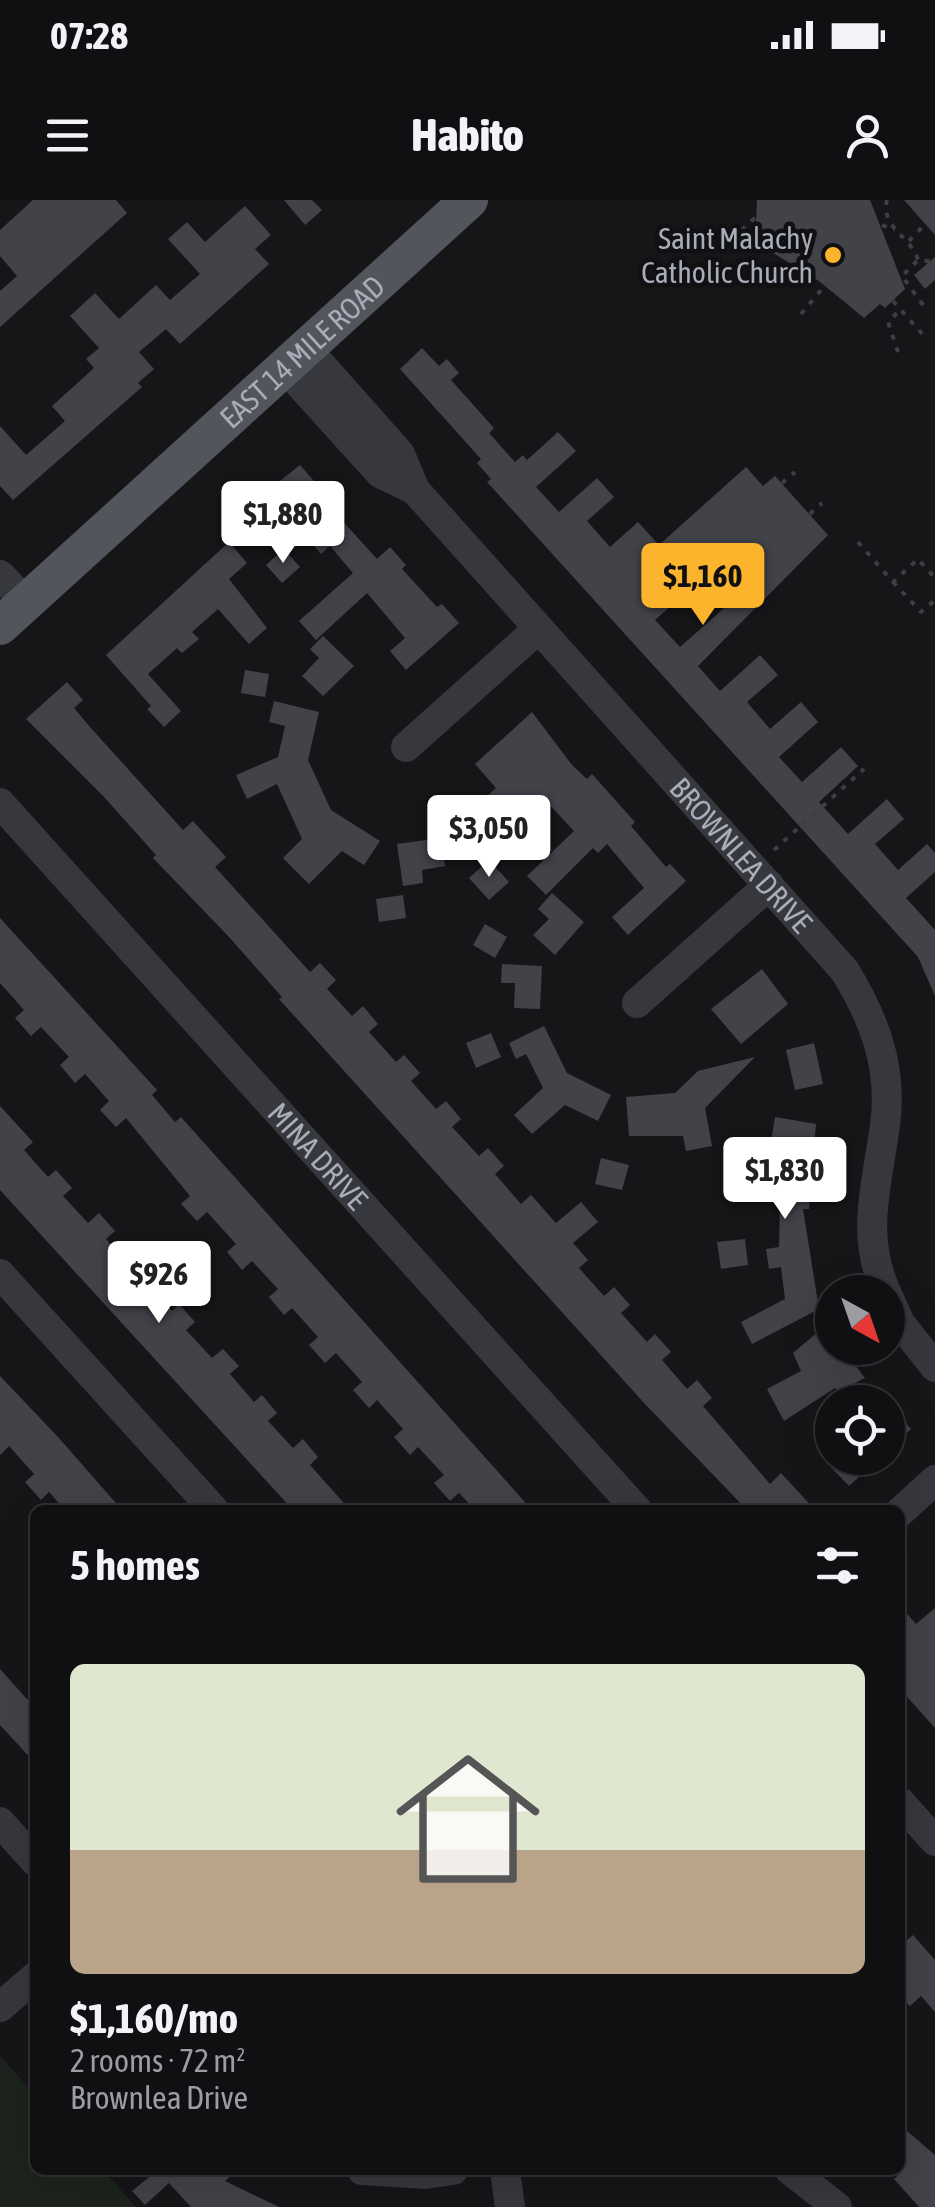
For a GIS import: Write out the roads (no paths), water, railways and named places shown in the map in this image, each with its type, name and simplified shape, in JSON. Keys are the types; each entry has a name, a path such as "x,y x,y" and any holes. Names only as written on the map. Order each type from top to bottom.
{"main road":[{"name":"EAST 14 MILE ROAD","path":"9,601 295,358 469,200"}],"street":[{"name":"BROWNLEA DRIVE","path":"295,358 400,454 414,490 538,630 766,872 845,971 881,1042 886,1125 869,1212 872,1253 880,1275"},
{"path":"406,748 538,630"},
{"name":"MINA DRIVE","path":"0,802 633,1505"},
{"path":"637,1003 766,872"},
{"path":"0,1274 209,1505"},
{"name":"BROWNLEA DRIVE","path":"905,1329 935,1367"},
{"path":"905,1507 935,1480"},
{"path":"905,1808 935,1841"},
{"path":"0,1822 30,1855"},
{"path":"0,2007 30,1980"},
{"path":"506,2175 510,2207"},
{"path":"796,2175 836,2207"}],"place":[{"name":"Saint Malachy Catholic Church","path":"833,255"}]}
